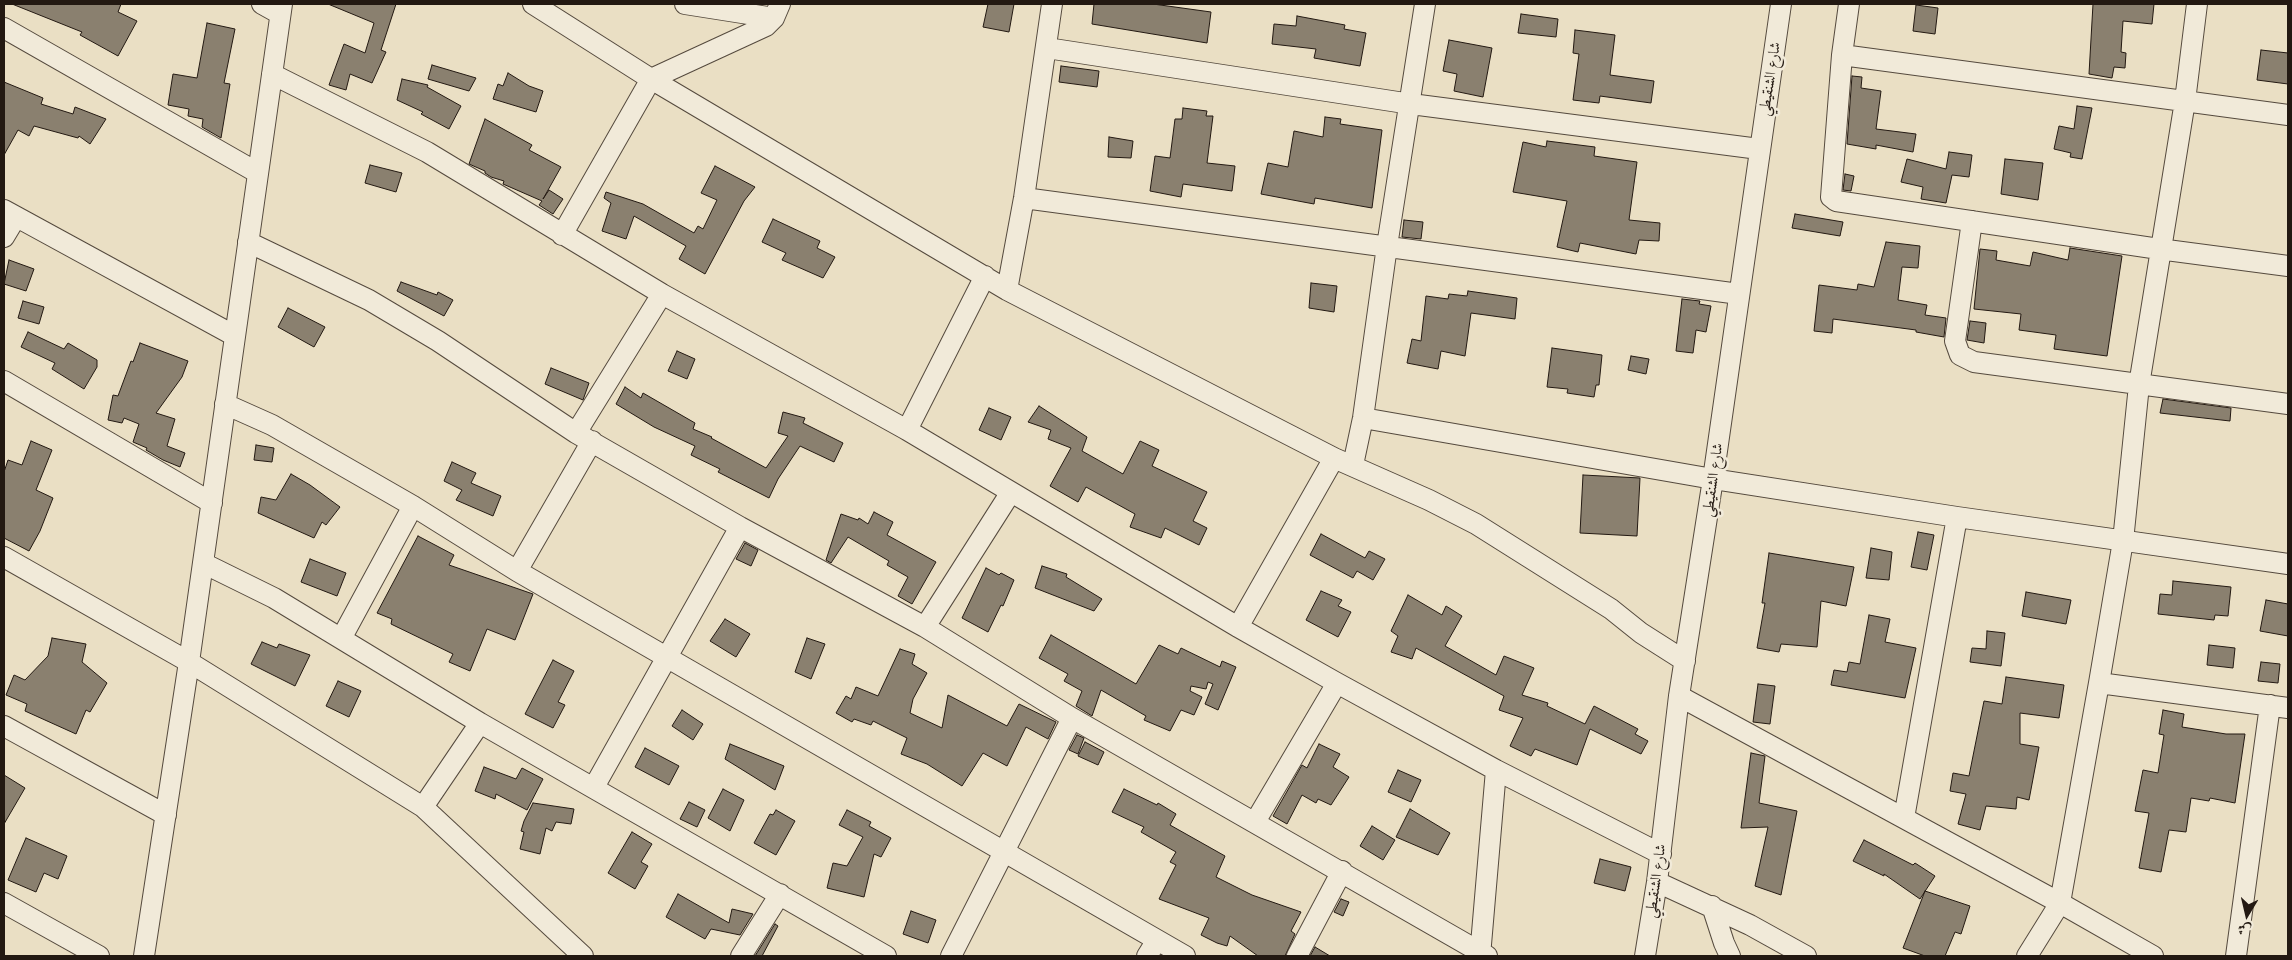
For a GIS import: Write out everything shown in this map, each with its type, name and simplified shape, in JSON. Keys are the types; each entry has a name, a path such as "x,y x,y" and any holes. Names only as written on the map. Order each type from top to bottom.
{"street":[{"path":"144,956 189,662 281,9 262,4"},
{"path":"533,4 651,79 1007,290 1334,458 1354,465 1476,524 1612,609 1641,633 1685,661"},
{"path":"686,4 777,11"},
{"path":"1007,290 1024,198 1052,4"},
{"path":"1354,465 1363,418 1386,246 1411,104 1425,4"},
{"name":"شارع الشنقيطي","path":"1646,956 1657,882 1679,696 1713,480 1781,4"},
{"path":"1849,4 1842,55 1831,197 1845,204 2288,266"},
{"path":"2027,956 2060,903 2124,541 2139,385 2159,249 2185,101 2197,4"},
{"path":"562,234 651,79 766,26 777,11"},
{"path":"4,28 258,173"},
{"path":"1047,48 1411,104 1759,149"},
{"path":"1842,55 2288,115"},
{"path":"272,74 427,152 662,294 907,430 1238,627 1337,683 1496,770 1660,854"},
{"path":"1024,198 1739,294"},
{"path":"4,237 10,214 235,336"},
{"path":"1972,221 1955,341 1960,355 1974,362 2288,404"},
{"path":"248,242 369,300 438,341 584,437 740,526 925,627 1072,718 1342,871 1482,955 1496,770"},
{"path":"907,430 985,276"},
{"path":"517,572 584,437 662,294"},
{"path":"4,381 212,503"},
{"path":"225,404 272,425 413,506 517,572 1004,852 1152,948 1185,956"},
{"path":"1363,418 1713,480 1957,518 2288,564"},
{"path":"1238,627 1334,458"},
{"path":"925,627 1011,492"},
{"path":"342,637 413,506"},
{"path":"1904,818 1957,518"},
{"path":"594,787 740,526"},
{"path":"4,557 189,662 423,807 583,956"},
{"path":"203,563 274,598 342,637 480,722 886,956"},
{"path":"1255,822 1337,683"},
{"path":"2099,683 2279,707 2236,956"},
{"path":"1679,696 2060,903 2153,956"},
{"path":"951,956 1072,718"},
{"path":"423,807 480,722"},
{"path":"4,726 166,815"},
{"path":"1297,956 1342,871"},
{"path":"1657,882 1712,906 1806,956"},
{"path":"741,956 780,894"},
{"path":"4,903 99,956"},
{"path":"1712,906 1730,956"}],"building":[{"path":"12,4 121,4 118,12 137,21 118,56 80,35 82,32"},
{"path":"328,4 396,4 381,50 386,52 372,83 350,74 346,90 329,85 344,44 365,53 374,23"},
{"path":"988,4 1014,4 1009,32 983,27"},
{"path":"1094,4 1153,4 1211,12 1207,43 1092,24"},
{"path":"2093,4 2154,4 2152,24 2123,21 2121,52 2126,53 2125,68 2114,67 2112,78 2089,74"},
{"path":"1916,5 1938,8 1935,34 1913,31"},
{"path":"1521,14 1558,19 1556,37 1518,33"},
{"path":"1297,16 1345,25 1344,29 1366,33 1360,66 1314,58 1316,49 1272,44 1274,24 1296,26"},
{"path":"207,23 235,29 224,83 230,84 221,138 202,127 203,119 188,116 189,109 168,105 173,74 197,78"},
{"path":"1575,30 1615,35 1610,75 1654,81 1651,103 1600,96 1599,103 1573,100 1579,54 1573,53"},
{"path":"1449,40 1492,48 1483,97 1454,91 1457,74 1443,71"},
{"path":"2261,50 2288,53 2288,84 2257,80"},
{"path":"432,65 476,78 469,91 428,79"},
{"path":"1061,66 1099,71 1097,87 1059,82"},
{"path":"508,73 529,86 543,91 536,112 493,99 498,84 503,86"},
{"path":"1852,76 1862,77 1861,88 1881,91 1876,129 1916,134 1913,152 1876,145 1876,149 1847,144"},
{"path":"402,79 428,85 427,87 461,106 449,129 421,114 423,112 397,100"},
{"path":"4,82 43,98 41,104 73,114 75,107 106,119 90,144 79,136 78,138 34,126 29,136 18,130 4,155"},
{"path":"2077,106 2092,108 2082,159 2070,157 2071,153 2054,149 2059,126 2074,129"},
{"path":"1183,108 1207,111 1206,116 1213,116 1207,163 1235,166 1232,191 1183,184 1181,197 1150,191 1155,156 1170,158 1175,119 1182,119"},
{"path":"1325,117 1341,119 1340,124 1382,130 1372,208 1315,198 1314,204 1261,194 1268,163 1288,167 1294,131 1323,137"},
{"path":"485,119 532,145 529,150 561,167 543,199 549,190 563,199 553,214 539,205 542,201 503,184 504,181 491,177 485,171 469,164"},
{"path":"1109,137 1133,141 1131,158 1108,157"},
{"path":"1547,141 1595,147 1594,156 1637,162 1629,220 1660,223 1659,241 1639,240 1636,254 1580,243 1578,252 1557,247 1567,201 1513,192 1523,142 1546,147"},
{"path":"1949,152 1972,155 1969,177 1952,175 1946,203 1921,199 1923,187 1901,182 1907,159 1946,169"},
{"path":"2005,159 2043,163 2038,200 2001,194"},
{"path":"370,165 402,173 396,192 365,183"},
{"path":"715,166 755,187 744,201 705,274 679,259 686,246 634,216 626,239 602,231 611,203 604,198 606,192 643,204 694,233 698,226 703,229 717,200 701,193"},
{"path":"1845,174 1854,176 1851,191 1843,190"},
{"path":"1795,214 1843,222 1840,236 1792,228"},
{"path":"773,219 820,241 817,248 835,257 823,278 782,260 786,253 762,242"},
{"path":"1404,220 1423,222 1421,239 1402,237"},
{"path":"1886,242 1920,246 1918,268 1902,267 1898,300 1927,305 1925,315 1946,318 1944,337 1916,332 1916,330 1833,319 1832,333 1814,331 1819,285 1857,290 1858,284 1874,287"},
{"path":"2070,248 2122,256 2107,356 2054,349 2056,335 2019,330 2021,314 1974,309 1980,249 1997,251 1996,260 2030,266 2033,252 2068,260"},
{"path":"9,260 34,269 26,291 4,284"},
{"path":"401,282 437,295 438,292 453,300 444,316 397,291"},
{"path":"1311,283 1337,286 1334,312 1309,308"},
{"path":"1468,291 1517,298 1515,319 1471,313 1465,356 1441,351 1438,369 1407,363 1412,339 1421,341 1426,296 1448,299 1449,294 1467,296"},
{"path":"1682,299 1700,301 1699,304 1711,306 1706,332 1696,330 1693,353 1676,351"},
{"path":"23,301 44,307 39,324 18,318"},
{"path":"288,308 325,327 314,347 278,327"},
{"path":"1970,321 1986,323 1984,343 1967,340"},
{"path":"28,332 64,349 68,343 97,360 97,367 84,389 52,369 55,363 21,347"},
{"path":"140,343 188,361 182,377 156,413 175,419 167,446 185,453 180,467 163,460 146,450 147,448 133,442 139,424 124,418 122,423 108,420 113,395 118,396"},
{"path":"1552,348 1602,355 1599,385 1596,385 1594,397 1567,393 1568,389 1547,387"},
{"path":"677,351 695,359 687,379 668,371"},
{"path":"1631,356 1649,359 1646,374 1628,370"},
{"path":"551,368 589,383 583,400 545,384"},
{"path":"625,387 641,398 643,393 695,423 693,429 712,437 766,468 788,436 778,433 783,412 805,418 803,423 843,443 834,462 800,446 778,479 769,498 718,472 720,469 691,455 695,446 654,427 616,404"},
{"path":"2163,399 2231,408 2230,421 2160,413"},
{"path":"1039,406 1087,437 1082,451 1123,474 1140,441 1159,450 1152,466 1207,492 1193,521 1207,528 1199,545 1165,528 1161,538 1130,527 1135,514 1086,487 1078,502 1050,486 1071,448 1048,439 1051,430 1028,422"},
{"path":"989,408 1011,417 1001,440 979,430"},
{"path":"31,441 52,450 36,490 53,498 40,531 29,551 4,538 4,472 8,460 22,465"},
{"path":"256,445 274,448 272,462 254,460"},
{"path":"452,462 476,473 471,483 501,496 493,516 456,500 462,490 444,481"},
{"path":"291,474 340,507 326,525 322,522 314,538 258,513 261,497 276,500"},
{"path":"1583,475 1640,478 1637,536 1580,533"},
{"path":"874,512 893,522 887,535 936,562 912,604 898,596 908,577 887,565 889,561 848,537 831,563 826,560 841,514 858,520 859,518 868,524"},
{"path":"1918,532 1934,535 1927,570 1911,567"},
{"path":"1321,534 1365,558 1369,551 1385,559 1373,580 1357,571 1353,578 1310,555"},
{"path":"418,536 454,555 449,565 533,594 515,640 487,629 470,671 449,662 453,654 391,624 392,619 377,613"},
{"path":"745,543 758,550 751,566 736,559"},
{"path":"1871,548 1892,552 1889,580 1866,578"},
{"path":"1769,553 1854,567 1846,606 1821,601 1817,647 1781,644 1779,652 1757,648 1765,603 1762,603"},
{"path":"310,559 346,573 337,596 301,582"},
{"path":"1042,566 1067,574 1066,577 1102,599 1094,611 1035,588"},
{"path":"986,568 1014,580 1003,606 1001,605 988,632 962,618"},
{"path":"2173,581 2231,587 2228,616 2215,615 2214,620 2158,614 2160,594 2172,595"},
{"path":"1321,591 1342,600 1338,606 1351,612 1338,637 1306,620"},
{"path":"2026,592 2071,600 2066,624 2022,616"},
{"path":"1408,595 1442,615 1446,606 1462,616 1445,646 1496,675 1504,656 1534,668 1522,695 1548,703 1547,706 1585,724 1594,706 1638,729 1635,734 1648,741 1641,754 1590,729 1577,765 1535,749 1531,756 1510,746 1523,718 1499,710 1504,696 1416,648 1412,659 1391,652 1398,636 1391,631"},
{"path":"2266,600 2288,604 2288,636 2260,631"},
{"path":"1869,615 1890,619 1885,642 1916,648 1905,698 1831,685 1834,670 1847,672 1849,662 1860,664"},
{"path":"725,619 750,634 736,657 710,641"},
{"path":"1987,631 2005,633 2001,666 1970,662 1972,648 1986,649"},
{"path":"1051,635 1136,684 1159,645 1178,654 1181,648 1220,667 1222,661 1236,667 1218,710 1205,704 1213,684 1208,682 1206,689 1191,686 1190,691 1202,697 1194,715 1181,710 1170,731 1144,720 1146,716 1101,690 1092,716 1076,706 1082,691 1064,681 1068,674 1039,658"},
{"path":"52,638 86,644 82,662 107,683 90,712 86,710 76,734 25,711 27,704 6,695 14,675 25,680 48,656"},
{"path":"807,638 825,644 811,679 795,672"},
{"path":"262,642 277,648 279,644 310,655 295,686 251,664"},
{"path":"2209,645 2235,648 2233,668 2207,665"},
{"path":"900,649 915,654 912,664 927,673 913,699 910,713 942,728 948,695 1007,726 1019,704 1056,722 1048,739 1026,727 1007,766 983,753 962,786 927,764 901,754 907,738 873,721 871,725 854,719 852,722 836,713 846,696 851,699 856,687 878,696"},
{"path":"553,660 574,671 558,702 565,705 553,728 525,714"},
{"path":"2261,662 2280,664 2278,683 2258,681"},
{"path":"2006,677 2064,685 2059,718 2020,713 2020,744 2039,747 2029,800 2017,797 2016,809 1986,806 1980,830 1958,824 1966,794 1950,791 1953,773 1969,776 1984,701 2002,704"},
{"path":"338,681 361,691 349,717 326,706"},
{"path":"1758,684 1775,686 1770,724 1753,722"},
{"path":"682,710 703,724 693,740 672,726"},
{"path":"2163,710 2184,714 2182,727 2226,734 2245,734 2235,803 2210,798 2209,801 2191,798 2186,832 2169,830 2161,872 2139,868 2149,813 2135,811 2143,770 2158,773 2164,735 2159,734"},
{"path":"1077,735 1084,738 1078,754 1069,750"},
{"path":"1085,742 1104,752 1098,765 1078,756"},
{"path":"730,744 784,766 775,790 725,759"},
{"path":"1319,744 1340,754 1333,767 1349,777 1331,805 1318,799 1316,803 1302,795 1287,824 1273,816 1302,765 1307,768"},
{"path":"645,748 679,766 669,785 635,767"},
{"path":"1751,753 1765,756 1759,803 1797,811 1781,895 1755,886 1768,827 1741,828"},
{"path":"484,767 516,779 522,768 543,779 527,810 496,794 495,799 475,791"},
{"path":"1398,770 1421,780 1411,802 1388,792"},
{"path":"4,775 25,788 4,824"},
{"path":"723,789 744,800 730,831 708,818"},
{"path":"1124,789 1157,805 1158,803 1176,814 1170,825 1225,856 1216,877 1252,895 1301,912 1291,931 1295,934 1285,956 1258,956 1230,936 1227,946 1217,943 1201,935 1209,918 1159,899 1176,865 1170,862 1176,852 1141,832 1144,827 1112,812"},
{"path":"689,802 705,810 697,827 680,819"},
{"path":"533,803 574,809 571,824 556,822 552,831 546,828 540,854 520,849 524,832 521,831"},
{"path":"1410,809 1450,833 1438,855 1396,837"},
{"path":"776,810 795,821 776,855 754,843 770,814 773,815"},
{"path":"847,810 871,822 869,826 891,838 881,857 874,854 864,897 827,888 833,863 847,866 863,837 839,825"},
{"path":"1372,826 1395,840 1383,860 1360,846"},
{"path":"632,832 652,844 641,862 648,866 635,889 608,873"},
{"path":"26,838 67,856 58,879 44,873 36,892 8,880"},
{"path":"1864,840 1913,865 1915,863 1935,876 1920,899 1884,874 1884,876 1853,861"},
{"path":"1600,859 1631,867 1625,891 1594,883"},
{"path":"1925,891 1970,906 1961,934 1955,932 1945,956 1925,956 1903,948"},
{"path":"678,894 729,923 732,909 753,914 740,935 711,929 705,939 666,917"},
{"path":"1341,899 1349,902 1343,916 1334,912"},
{"path":"911,911 936,920 928,943 903,934"},
{"path":"775,924 778,926 762,956 755,956"},
{"path":"1315,947 1330,956 1310,956"}]}
